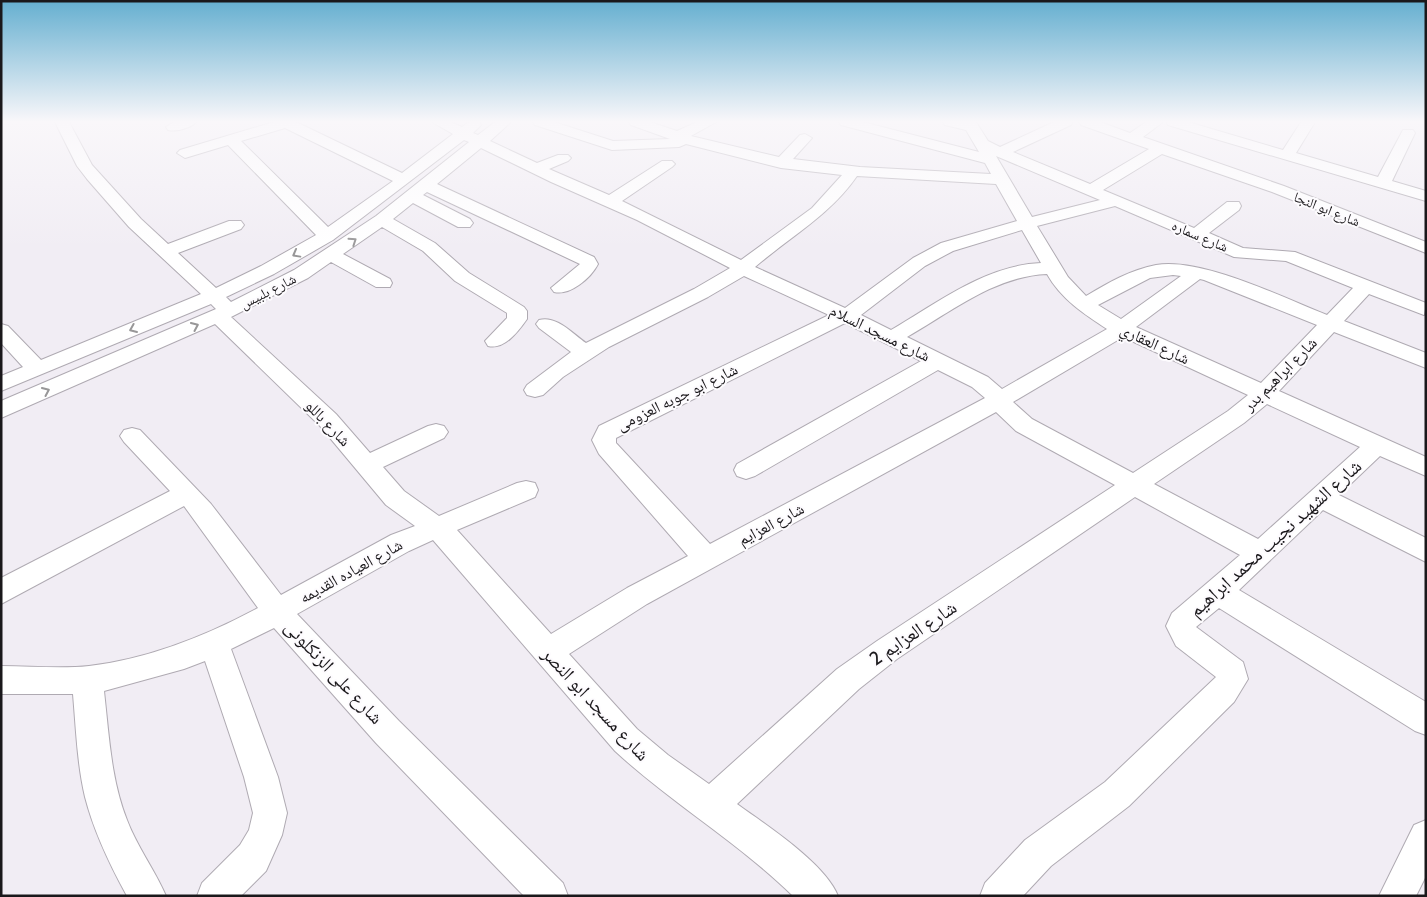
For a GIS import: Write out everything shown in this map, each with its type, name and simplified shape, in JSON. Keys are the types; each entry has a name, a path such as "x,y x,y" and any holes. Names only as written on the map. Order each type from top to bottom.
{"street":[{"name":"شارع باللو","path":"84,164 136,223 220,307 328,420 395,498 437,528"},
{"path":"255,164 327,236"},
{"path":"368,164 414,187 588,261 586,270 561,288"},
{"name":"شارع بلبيس","path":"1,384 37,369 284,284 332,255 382,220 439,164"},
{"name":"شارع مسجد السلام","path":"527,164 845,315 980,382 994,394 1013,418 1024,425 1260,553"},
{"path":"537,170 550,164"},
{"path":"610,202 667,164"},
{"path":"787,164 851,173 1001,179"},
{"path":"887,175 893,164"},
{"name":"شارع العقاري","path":"994,164 1053,268 1065,286 1084,305 1122,329 1426,467"},
{"name":"شارع سماره","path":"1033,164 1245,254 1285,255 1424,309"},
{"path":"1091,190 1134,164"},
{"name":"شارع ابو النجا","path":"1206,164 1271,186 1426,248"},
{"path":"1314,164 1426,196"},
{"path":"1383,184 1393,164"},
{"path":"535,390 549,376 585,352 724,281 744,268 764,250 825,206 838,193 851,173"},
{"path":"414,187 464,223"},
{"name":"شارع بلبيس","path":"1,410 220,307 275,266 414,187"},
{"path":"845,315 867,304 919,262 940,250 979,235 1117,201"},
{"path":"1196,234 1234,206"},
{"path":"382,220 429,247 462,277 517,311 517,319 495,341"},
{"path":"165,252 235,224"},
{"path":"332,255 383,283"},
{"path":"891,338 991,280 1030,269 1053,268"},
{"path":"1084,305 1141,273 1169,269 1197,273 1426,361"},
{"name":"شارع العزايم","path":"547,652 637,596 998,401 1122,329 1197,273"},
{"name":"شارع ابراهيم بدر","path":"1135,486 1236,417 1264,394 1366,286"},
{"name":"شارع ابو جوبه العزومى","path":"707,559 607,448 603,442 603,437 616,427 845,315"},
{"path":"546,324 585,352"},
{"path":"1,330 37,369"},
{"path":"746,470 938,361"},
{"path":"365,465 436,432"},
{"name":"شارع على الزنكلونى","path":"132,436 187,493 278,612 427,772 550,896"},
{"name":"شارع الشهيد نجيب محمد ابراهيم","path":"998,896 1038,853 1117,794 1163,752 1223,692 1233,679 1229,668 1186,637 1180,626 1377,445"},
{"name":"شارع العزايم 2","path":"711,805 848,678 886,650 1135,486"},
{"name":"شارع العياده القديمه","path":"1,680 88,680 119,675 184,656 214,644 278,612 387,549 526,490"},
{"path":"1,592 187,493"},
{"path":"1321,497 1426,551"},
{"name":"شارع مسجد ابو النصر","path":"437,528 626,740 663,772 711,805 780,858 820,896"},
{"path":"1218,592 1426,720"},
{"path":"214,644 263,786 270,813 265,835 253,858 215,896"},
{"path":"88,680 96,763 107,813 127,861 148,896"},
{"path":"1397,896 1426,837"}]}
